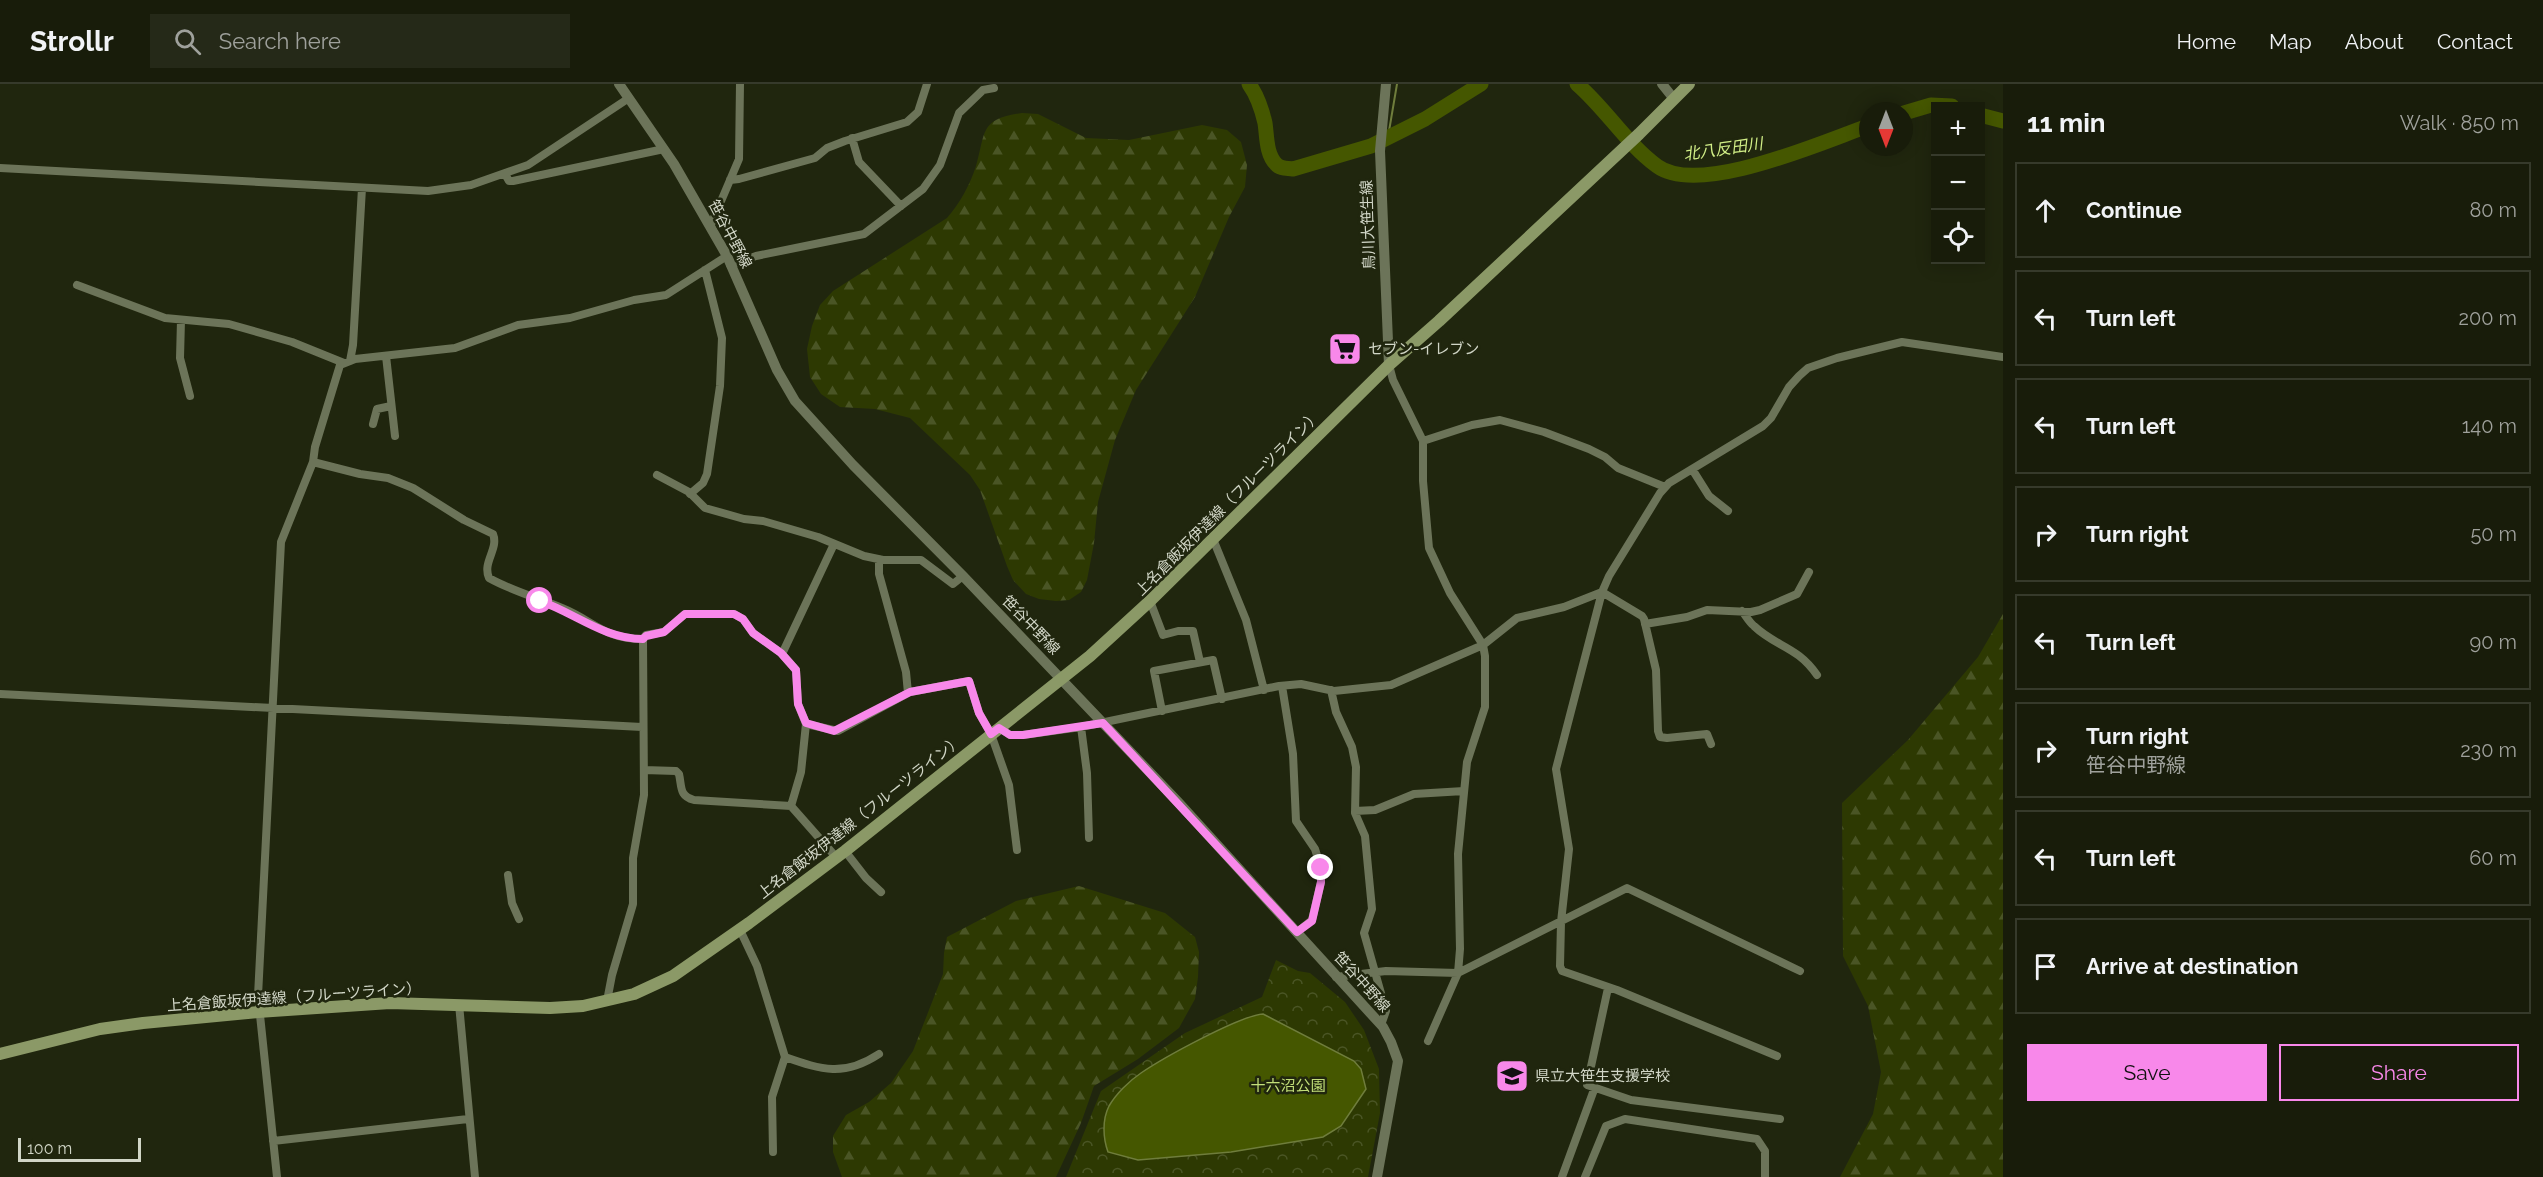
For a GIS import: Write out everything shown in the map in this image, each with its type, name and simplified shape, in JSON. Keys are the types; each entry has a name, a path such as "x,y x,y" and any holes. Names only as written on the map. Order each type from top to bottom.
{"main road":[{"name":"上名倉飯坂伊達線（フルーツライン）","path":"0,1054 100,1029 143,1023 390,1003 565,1007 607,1001 634,994 663,981 740,930 841,854 1062,679 1150,601 1389,365 1637,136 1689,84"}],"street":[{"name":"笹谷中野線","path":"619,84 664,149 729,261 777,370 795,401 853,465 1062,679 1381,1025 1398,1061 1377,1177"},
{"path":"710,227 739,159 741,147 740,84"},
{"path":"730,180 815,158 827,148 852,138 899,126 914,118 927,84"},
{"name":"鳥川大笹生線","path":"1386,84 1380,151 1389,365"},
{"path":"1662,84 1674,99"},
{"path":"277,1177 258,1012 281,542 313,462 315,447 340,365 386,356 455,348 518,325 570,318 634,300 666,294 705,270 729,261 864,234 923,189 937,171 959,113 983,90 994,88"},
{"path":"0,168 428,191 471,185 528,165 629,98"},
{"path":"852,138 859,162 901,206"},
{"path":"505,174 509,181 513,181 664,149"},
{"path":"347,362 353,345 362,188"},
{"path":"690,494 703,483 707,474 720,386 722,338 705,270"},
{"path":"77,285 165,318 229,324 292,342 347,362"},
{"path":"181,320 180,358 190,396"},
{"path":"1777,1056 1562,971 1561,922 1569,849 1556,769 1602,592 1609,576 1665,487 1763,426 1771,418 1789,387 1808,368 1872,348 1902,342 2003,357"},
{"path":"386,356 395,435"},
{"path":"1389,365 1393,380 1423,441 1423,481 1429,548 1450,593 1483,645 1485,656 1485,707 1467,762 1458,854 1460,949 1458,972 1428,1041"},
{"path":"373,424 377,409 391,405"},
{"path":"1423,441 1472,425 1500,420 1544,432 1580,446 1605,457 1618,468 1665,487"},
{"path":"313,462 360,474 388,478 425,493 464,520 493,534 495,542 486,568 489,578 564,609 610,635 643,639 646,636 664,632 685,614 734,614 743,619 753,633 782,654 798,673 796,681 798,704 806,723 801,772 791,806"},
{"path":"1692,469 1709,496 1728,511"},
{"path":"657,475 690,494 705,508 775,525 864,556 879,559 921,560 953,584 963,576"},
{"path":"1213,539 1246,620 1264,690"},
{"path":"782,654 834,544"},
{"path":"879,559 879,574 906,672 909,693"},
{"path":"1645,624 1687,617 1707,610 1760,610 1797,594 1809,572"},
{"path":"995,731 1010,735 1023,735 1081,727 1282,686 1301,684 1331,690 1391,685 1483,645 1517,618 1564,607 1602,592"},
{"path":"1602,592 1642,616 1656,670 1660,736 1667,738 1707,734 1711,744"},
{"path":"1150,601 1163,635 1178,631 1193,631 1200,662"},
{"path":"1742,611 1754,626 1775,641 1794,650 1810,664 1817,675"},
{"path":"607,1001 616,957 633,904 633,858 643,807 643,639"},
{"path":"1162,711 1154,671 1213,660 1222,699"},
{"path":"806,723 838,731 909,693 969,681 979,713 995,731 1009,785 1017,850"},
{"path":"1282,686 1293,754 1296,820 1315,849 1321,868 1321,882 1312,921 1297,932"},
{"path":"1331,690 1336,712 1352,747 1357,784 1354,811 1365,836 1372,909 1364,933 1377,972 1386,1011 1381,1025"},
{"path":"0,694 642,727"},
{"path":"1081,727 1087,773 1089,838"},
{"path":"644,770 676,771 679,774 682,793 686,798 694,800 791,806 881,892"},
{"path":"1354,811 1374,810 1414,794 1464,791"},
{"path":"508,875 512,903 519,919"},
{"path":"1336,977 1377,972 1458,972 1628,888 1800,971"},
{"path":"740,930 757,966 785,1057 772,1097 773,1152"},
{"path":"1608,988 1587,1085 1631,1100 1780,1119"},
{"path":"459,1004 475,1177"},
{"path":"785,1057 831,1071 852,1066 879,1054"},
{"path":"1562,1177 1594,1087"},
{"path":"273,1141 468,1119"},
{"path":"1585,1177 1606,1126 1626,1119 1757,1138 1765,1151 1765,1177"}],"green space":[{"path":"1022,113 1038,114 1086,138 1129,140 1202,125 1227,130 1241,142 1247,165 1245,187 1229,217 1195,297 1136,390 1115,440 1098,502 1087,580 1081,592 1069,600 1039,599 1026,594 1013,580 980,490 970,475 910,418 875,409 840,407 821,394 810,377 807,349 820,305 833,291 947,218 971,180 984,136 991,123"},
{"path":"2003,614 2003,1177 1840,1177 1873,1114 1881,1072 1868,1006 1843,956 1842,803 1908,740 1978,657"},
{"path":"1079,886 1165,913 1195,937 1199,952 1195,999 1179,1028 1138,1059 1094,1086 1081,1123 1056,1177 842,1177 833,1152 833,1136 846,1115 869,1102 891,1083 913,1051 943,974 947,937 1016,901"},
{"name":"十六沼公園","path":"1276,960 1298,971 1310,973 1345,1002 1364,1030 1379,1069 1380,1113 1368,1177 1066,1177 1101,1091 1185,1033 1262,997"}],"shaded area":[{"path":"1263,1014 1354,1061 1361,1069 1366,1089 1341,1126 1323,1137 1231,1152 1138,1160 1108,1152 1105,1141 1105,1117 1115,1097 1127,1084 1136,1076 1183,1048 1237,1022"}],"waterway":[{"name":"北八反田川","path":"1249,84 1262,113 1273,160 1280,167 1293,169 1371,146 1425,119 1481,84"},
{"path":"1388,137 1397,84"},
{"name":"北八反田川","path":"1577,84 1646,157 1657,166 1676,174 1701,175 1761,164 1859,129"},
{"name":"北八反田川","path":"1913,110 1931,105"},
{"name":"北八反田川","path":"1985,116 2003,121"}],"place":[{"name":"セブン-イレブン","path":"1345,349"},
{"name":"県立大笹生支援学校","path":"1512,1076"}],"route":[{"path":"540,601 564,609 610,635 634,639 643,639 646,636 664,632 674,621 685,614 734,614 743,619 753,633 781,653 798,673 796,681 798,704 806,723 834,731 838,731 910,692 969,681 983,724 991,734 999,728 1010,735 1023,735 1103,723 1297,932 1312,921 1321,882 1321,868"}]}
